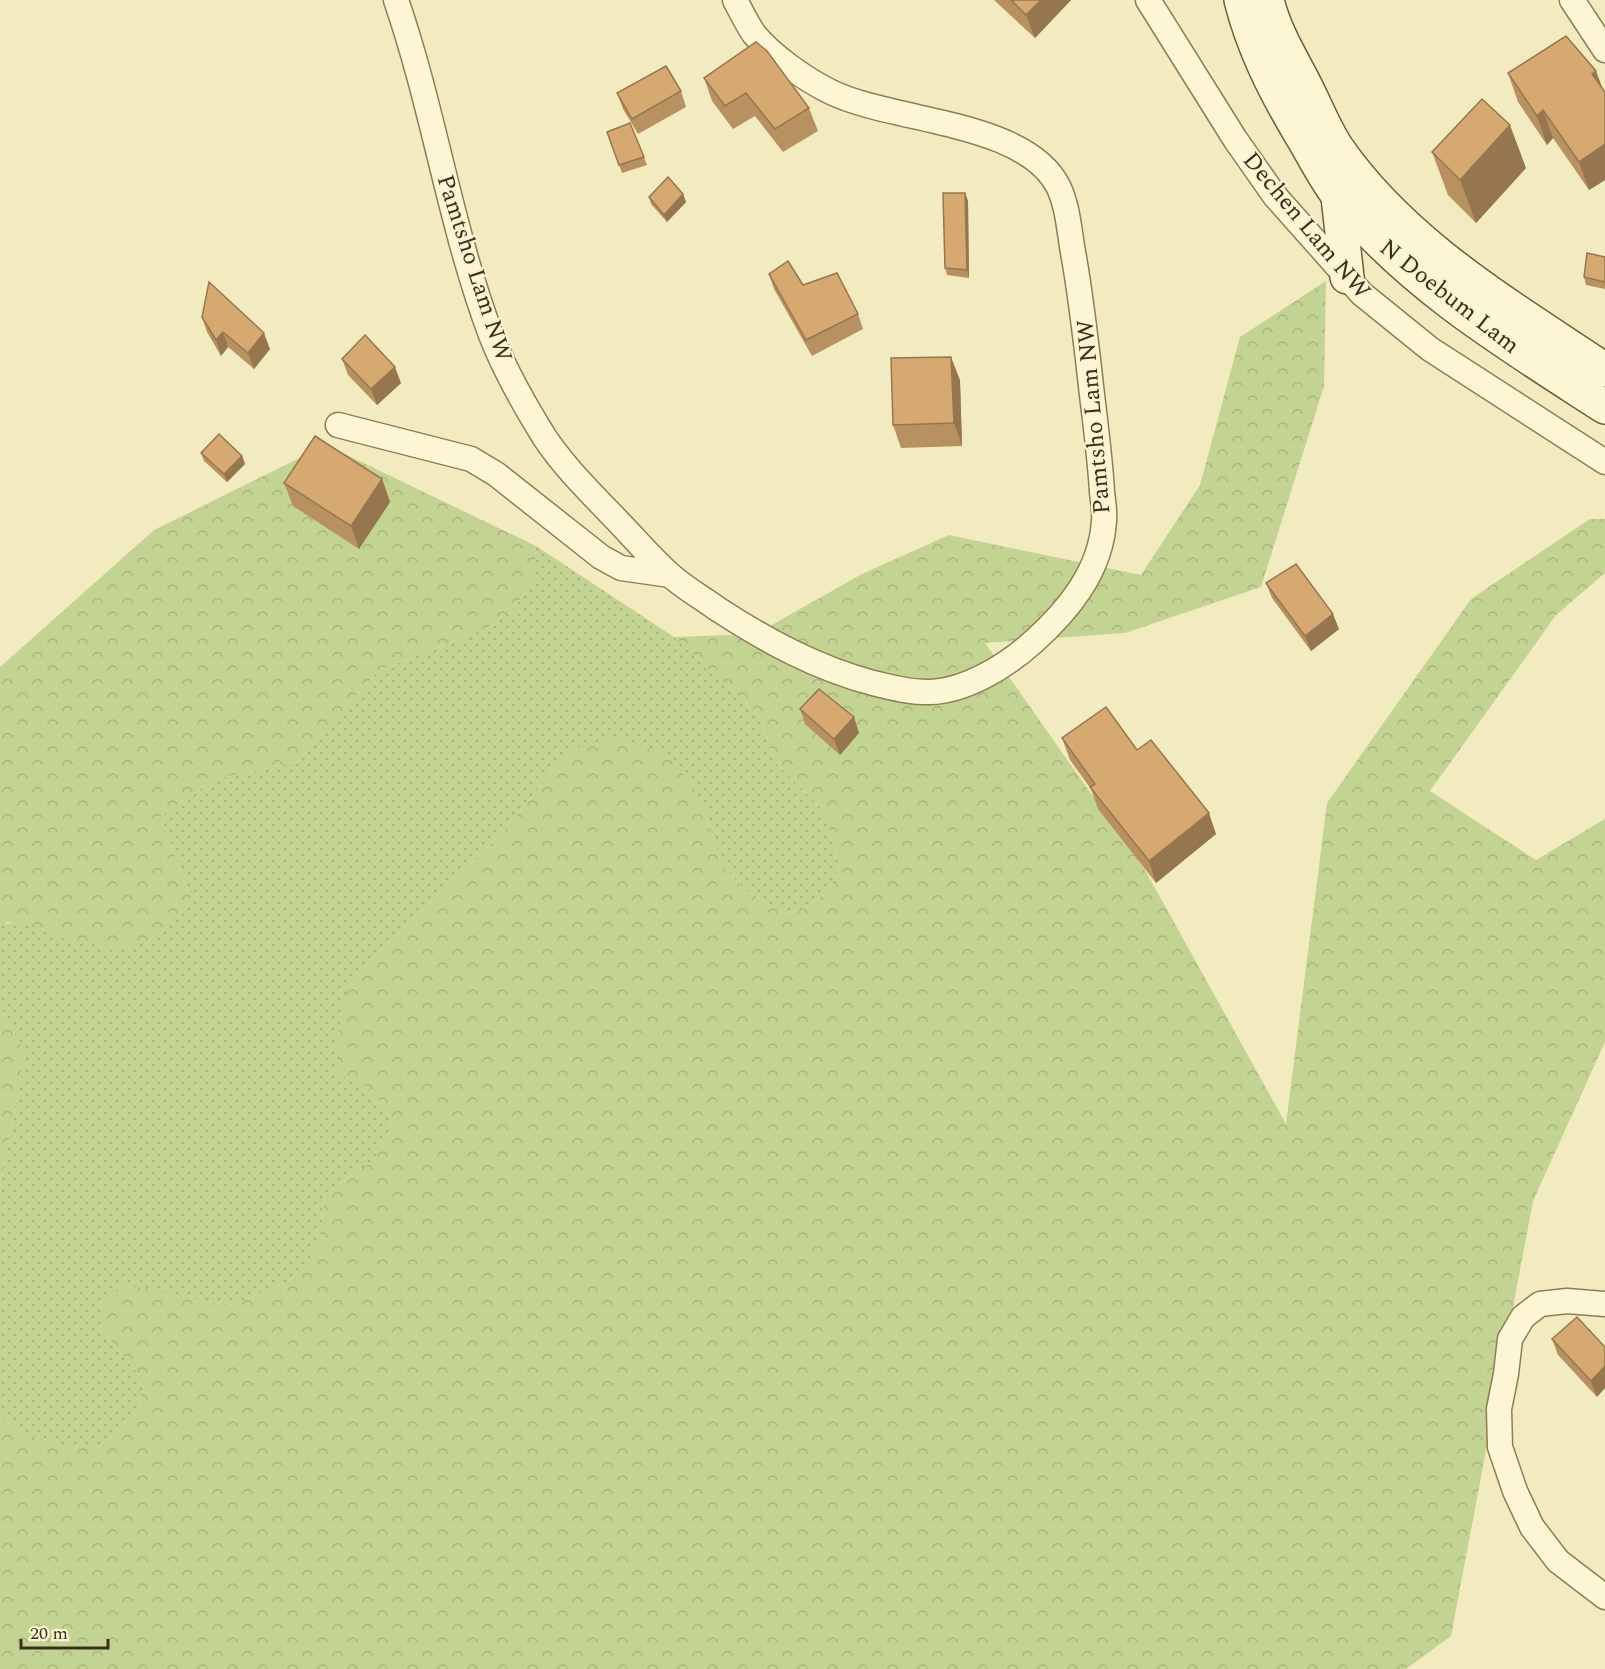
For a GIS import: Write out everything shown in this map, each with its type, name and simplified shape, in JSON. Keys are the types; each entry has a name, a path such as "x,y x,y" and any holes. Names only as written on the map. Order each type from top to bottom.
{"main road":[{"name":"N Doebum Lam","path":"1241,0 1245,18 1278,97 1338,197 1381,244 1451,303 1477,323 1605,406"},
{"name":"N Doebum Lam","path":"1268,0 1278,31 1336,147 1364,181 1400,220 1438,254 1484,289 1605,370"},
{"path":"1338,197 1347,277"}],"street":[{"name":"Pamtsho Lam NW","path":"396,0 425,100 456,226 492,336 509,374 547,441 582,484 670,575 731,618 777,645 818,665 851,677 901,690 932,692 957,688 1020,654 1053,624 1077,595 1090,574 1097,553 1104,522 1101,474 1082,306 1066,210 1057,184 1041,163 1021,149 968,129 873,107 833,93 800,74 754,34 735,0"},
{"name":"Dechen Lam NW","path":"1148,0 1235,139 1275,196 1362,294 1430,349 1605,462"},
{"path":"1572,0 1605,50"},
{"path":"338,425 471,459 496,474 601,557 621,568 670,575"},
{"path":"1605,1304 1567,1301 1540,1304 1523,1317 1510,1339 1506,1374 1498,1409 1500,1447 1515,1491 1532,1527 1558,1561 1605,1597"}],"green space":[{"path":"1326,281 1324,386 1261,587 1125,633 985,643 1145,870 1286,1124 1327,803 1471,599 1590,519 1605,519 1605,573 1556,615 1430,791 1536,860 1605,819 1605,1042 1533,1201 1451,1636 1406,1669 0,1669 0,1416 18,1431 68,1447 97,1447 134,1421 145,1382 105,1334 101,1307 122,1284 231,1306 287,1282 311,1257 320,1240 325,1194 374,1160 391,1130 390,1116 371,1090 338,1074 336,1039 348,990 369,962 501,834 554,769 576,748 617,736 673,759 702,802 722,865 744,889 785,914 801,910 826,894 840,867 823,810 775,762 759,715 674,637 756,634 862,574 949,535 1141,575 1200,485 1240,337"},
{"path":"326,445 536,546 534,578 514,609 488,628 378,671 297,762 215,779 161,816 189,895 187,910 158,935 129,949 71,941 22,924 7,922 0,926 0,667 154,530"},
{"path":"536,546 674,637 759,715 775,762 823,810 840,867 826,894 801,910 785,914 744,889 722,865 702,802 554,769 501,834 369,962 348,990 338,1073 371,1090 390,1116 391,1130 374,1160 325,1194 320,1240 311,1257 287,1282 231,1306 122,1285 105,1334 145,1382 134,1421 97,1447 68,1447 18,1431 0,1416 0,1188 25,1054 0,1006 0,926 16,923 71,941 189,895 161,816 215,779 297,762 378,671 488,628 514,609 534,578"},
{"path":"0,1006 25,1054 0,1188"}],"building":[{"path":"1011,0 1041,0 1026,15"},
{"path":"1566,36 1596,71 1592,74 1605,92 1605,144 1579,162 1543,110 1537,116 1508,73"},
{"path":"756,42 767,51 809,108 775,129 746,93 725,106 704,78"},
{"path":"666,66 681,91 632,119 617,93"},
{"path":"1482,99 1510,125 1460,180 1432,152"},
{"path":"630,123 644,157 619,165 607,132"},
{"path":"668,177 683,194 664,215 649,197"},
{"path":"943,193 965,193 967,270 945,268"},
{"path":"1587,253 1605,257 1605,282 1584,277"},
{"path":"788,261 803,285 837,273 858,314 806,340 769,274"},
{"path":"209,282 264,333 248,353 223,332 216,340 202,317"},
{"path":"365,335 395,367 371,389 342,359"},
{"path":"951,357 954,423 893,425 891,358"},
{"path":"219,434 242,456 224,474 201,453"},
{"path":"315,436 382,479 351,526 284,483"},
{"path":"1296,564 1333,614 1305,636 1266,583"},
{"path":"819,689 854,717 834,739 800,709"},
{"path":"1106,707 1137,750 1151,740 1209,813 1149,861 1090,787 1095,784 1062,738"},
{"path":"1577,1317 1605,1347 1605,1366 1591,1381 1552,1339"}]}
